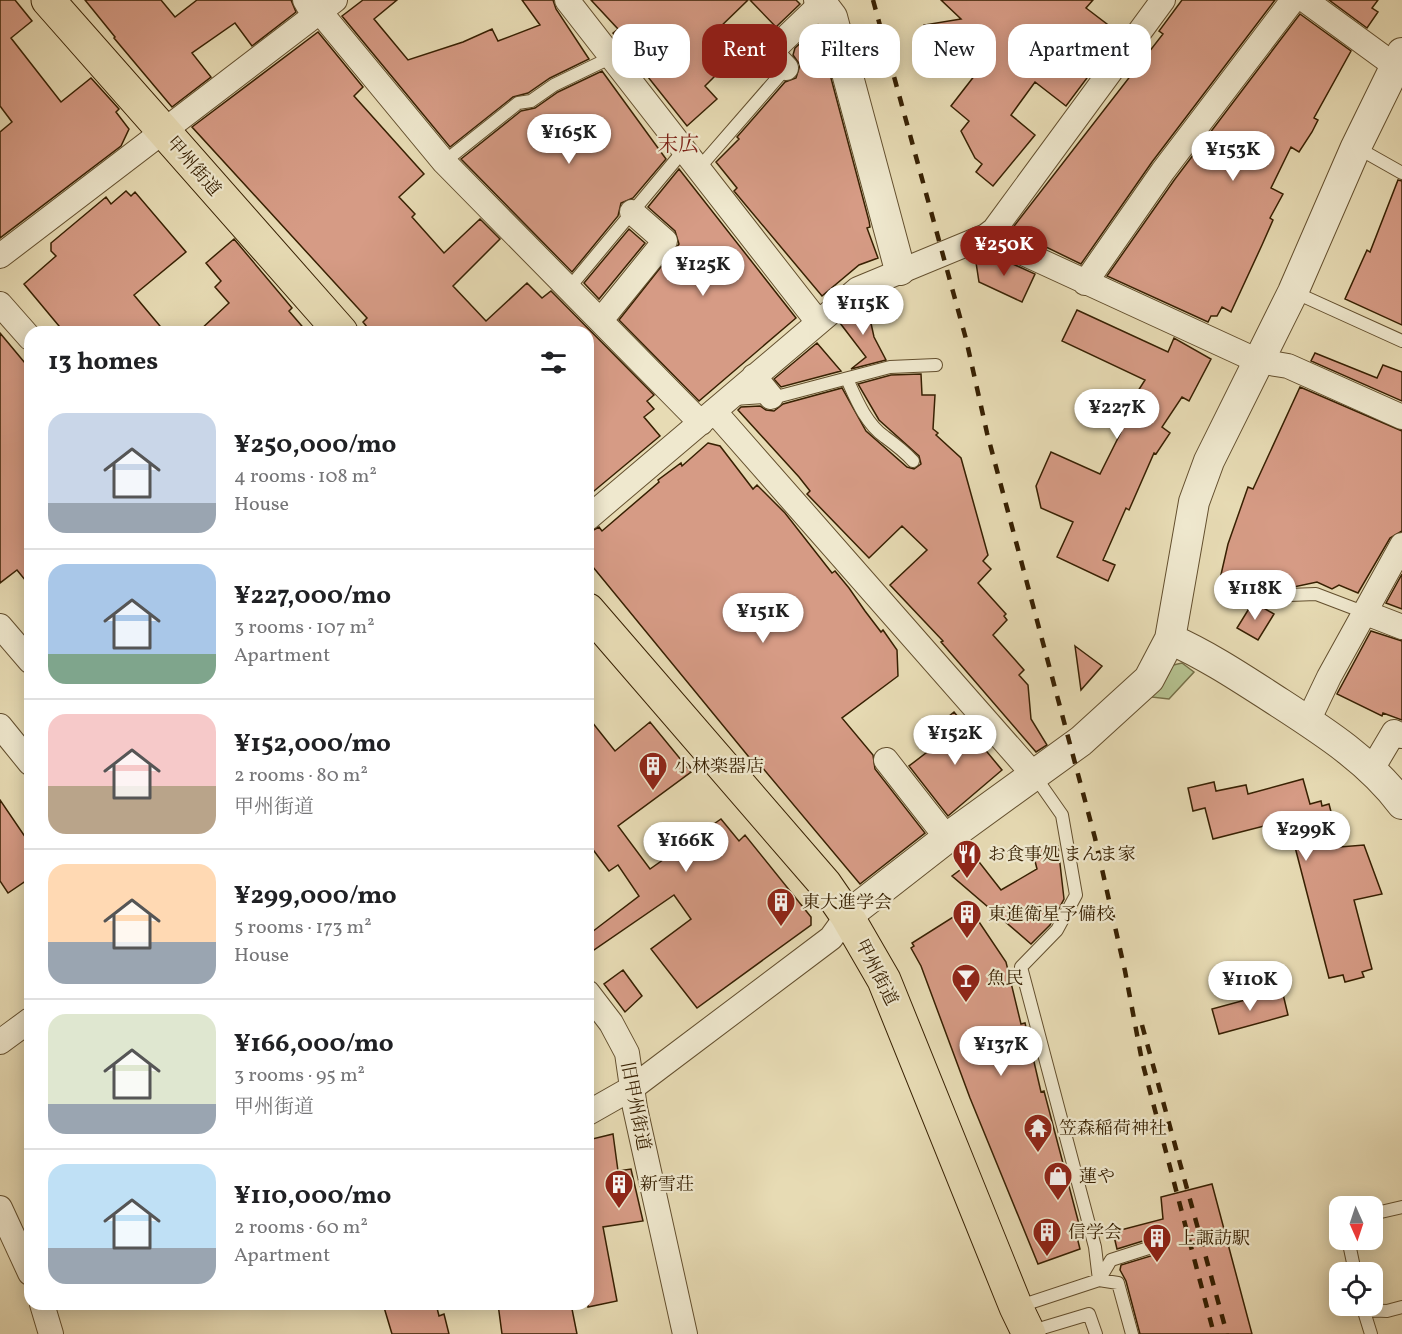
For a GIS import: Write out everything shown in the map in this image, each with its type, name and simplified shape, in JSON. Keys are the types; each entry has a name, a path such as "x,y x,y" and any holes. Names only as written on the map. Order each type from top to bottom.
{"highway":[{"name":"甲州街道","path":"48,0 336,326"},
{"name":"甲州街道","path":"594,617 825,884 848,916 884,980 1024,1324"}],"street":[{"path":"567,0 612,57"},
{"path":"594,514 858,289 986,236 994,230 1163,0"},
{"path":"1084,283 1163,171 1293,0"},
{"path":"594,1110 632,1088 831,938 848,916 947,838 1081,741 1149,679 1170,639 1194,502 1209,461 1293,292 1356,147 1398,59 1305,0"},
{"path":"787,36 821,2 832,16 900,270"},
{"path":"0,256 164,131 320,4 444,162 601,320 714,411 1034,775"},
{"path":"628,78 818,322"},
{"path":"601,320 665,241 632,212"},
{"path":"986,236 1258,361 1288,366 1402,417"},
{"path":"0,304 24,331"},
{"path":"754,376 771,397"},
{"path":"1308,721 1329,677 1402,545"},
{"path":"1366,613 1402,627"},
{"path":"0,626 24,654"},
{"path":"1170,639 1200,652 1308,721 1372,769 1402,804"},
{"path":"0,726 24,756"},
{"path":"1372,769 1394,732 1402,736"},
{"path":"886,760 947,838"},
{"name":"旧甲州街道","path":"594,1001 611,1023 627,1053 632,1088 685,1334"},
{"path":"0,1042 24,1024"},
{"path":"0,1208 24,1260"},
{"path":"44,1310 51,1334"}],"lane":[{"path":"444,162 518,103 531,101 554,85 612,57"},
{"path":"569,288 632,212 692,159 776,78"},
{"path":"1356,147 1402,173"},
{"path":"1293,292 1402,341"},
{"path":"714,411 890,367 936,364"},
{"path":"848,379 859,407 884,437 896,442 913,461"},
{"path":"1289,595 1316,594 1366,613"},
{"path":"1034,775 1062,815 1076,895 1057,930 1021,967 1095,1247 1099,1280"},
{"path":"1383,1211 1402,1207"},
{"path":"1024,1324 1099,1280 1111,1260 1161,1244"},
{"path":"1099,1280 1118,1283 1132,1334"},
{"path":"1383,1310 1402,1307"},
{"path":"1024,1324 1089,1314 1096,1334"},
{"path":"1365,1316 1371,1334"}],"green space":[{"path":"1182,663 1194,672 1169,699 1151,697 1169,666"}],"building":[{"path":"0,0 15,0 32,21 11,38 61,102 91,78 119,109 116,112 129,129 121,146 0,238 0,132 12,122 0,106"},
{"path":"85,0 161,0 175,17 197,0 291,0 296,12 252,46 235,23 192,53 211,77 172,107"},
{"path":"363,0 397,0 374,19 408,60 463,42 492,29 498,41 540,25 522,0 553,0 556,9 589,59 550,78 528,93 513,97 450,147 342,16"},
{"path":"591,0 748,0 723,24 702,24 702,78 713,78 705,86 717,99 687,126 649,78 690,78 690,24 613,24"},
{"path":"750,0 796,0 800,4 779,24 773,24"},
{"path":"941,0 1093,0 1086,8 1107,24 1008,24 1008,78 1087,78 1066,106 1035,82 1011,115 1035,135 993,186 976,172 982,164 975,158 961,131 969,121 951,106 973,78 996,78 996,24 930,24 961,19"},
{"path":"1182,0 1275,0 1152,162 1081,264 1011,230 1129,78 1151,78 1151,49 1163,34 1159,31"},
{"path":"1329,0 1378,0 1372,8 1378,12 1367,28"},
{"path":"1300,14 1351,51 1314,118 1318,120 1312,132 1299,152 1291,147 1271,188 1283,194 1270,218 1273,220 1231,312 1222,307 1217,316 1211,316 1208,322 1107,276 1175,179"},
{"path":"318,32 363,87 354,96 424,174 399,197 415,214 412,217 444,253 480,219 500,239 453,286 486,321 527,283 542,298 551,291 586,326 366,326 363,322 367,318 192,127"},
{"path":"799,44 799,64 793,55"},
{"path":"799,68 799,78 831,78 869,221 870,227 867,228 878,258 859,265 822,296 734,191 737,188 716,162 739,139 737,137 785,82 796,78"},
{"path":"602,71 666,159 633,198 621,203 618,216 572,272 461,159 521,111 535,108 558,92"},
{"path":"679,169 796,318 699,401 619,320 679,244 675,231 648,207"},
{"path":"1398,180 1402,181 1402,325 1345,299 1367,250 1370,252"},
{"path":"126,191 131,196 135,192 186,252 134,295 160,326 59,326 24,284 56,256 51,251 51,243 106,197 111,204"},
{"path":"629,229 645,243 599,299 584,283"},
{"path":"234,239 292,308 289,311 302,326 204,326 229,303 215,287 221,281 206,263"},
{"path":"980,254 1002,263 1004,260 1035,274 1022,302 979,282 975,256"},
{"path":"862,304 867,305 874,337 886,360 851,369 866,357 840,323"},
{"path":"1077,310 1168,352 1174,338 1211,359 1189,401 1182,397 1162,427 1170,433 1156,454 1154,453 1129,510 1126,508 1103,560 1115,565 1108,581 1057,557 1073,522 1041,508 1036,486 1051,452 1100,474 1121,432 1100,418 1110,403 1124,413 1145,380 1062,341"},
{"path":"0,333 24,362 24,579 17,570 0,583"},
{"path":"594,334 654,395 647,401 654,409 644,417 660,436 594,491"},
{"path":"817,343 841,371 781,387 774,379"},
{"path":"1315,353 1377,378 1383,365 1402,372 1402,401 1311,361"},
{"path":"921,374 922,395 935,395 933,429 938,433 936,435 961,458 988,555 983,561 991,569 978,583 1006,614 1004,616 1007,620 993,635 1024,670 1019,675 1028,685 1031,719 1047,745 1036,752 941,642 943,641 890,585 927,550 902,526 869,558 807,494 810,491 799,477 738,410 741,407 760,406 774,411 783,404 842,388 866,431 907,467 914,469 921,464 919,456 879,420 858,384 891,375"},
{"path":"1300,387 1402,431 1402,531 1390,538 1358,593 1339,585 1332,589 1317,582 1228,601 1217,592 1228,544 1248,487 1253,489"},
{"path":"708,443 720,446 753,489 757,485 785,513 832,573 835,571 849,588 897,650 898,676 842,718 873,755 875,769 925,833 860,884 756,760 753,762 594,568 594,530 599,527 602,531 659,482 658,480 681,463 682,466"},
{"path":"1402,574 1402,609 1386,603"},
{"path":"1253,602 1274,614 1258,640 1237,628"},
{"path":"1371,631 1402,641 1402,720 1383,713 1382,716 1337,694"},
{"path":"1075,646 1102,666 1081,690"},
{"path":"954,712 1002,770 948,816 909,766 948,736 938,725"},
{"path":"650,722 691,772 618,826 650,869 721,819 739,841 745,835 811,917 811,925 697,1008 651,949 691,919 674,895 594,950 594,930 639,896 618,865 609,871 594,851 594,725 615,751"},
{"path":"1303,779 1310,804 1321,801 1322,806 1329,804 1340,847 1364,845 1382,894 1354,900 1372,969 1362,972 1364,977 1345,982 1343,975 1329,978 1288,820 1213,839 1205,808 1193,811 1188,788 1214,782 1216,791 1246,785 1248,794"},
{"path":"0,800 24,835 24,882 8,893 0,881"},
{"path":"1058,846 1064,899 1050,925 1031,944 952,876 976,858 1001,890 1037,869 1032,849"},
{"path":"969,907 1006,962 1021,1024 1025,1023 1041,1092 1044,1091 1080,1228 1075,1229 1080,1249 1038,1264 970,1098 921,966 911,948 914,946 912,943"},
{"path":"623,970 642,996 625,1012 604,984"},
{"path":"1282,990 1288,1015 1219,1034 1212,1009"},
{"path":"613,1134 618,1171 631,1169 643,1221 603,1227 617,1301 594,1306 594,1139"},
{"path":"1212,1184 1252,1334 1140,1334 1126,1281 1120,1270 1121,1265 1164,1252 1169,1242 1166,1238 1159,1236 1117,1249 1113,1232 1163,1219 1161,1197"},
{"path":"385,1310 438,1310 439,1316 444,1314 449,1334 392,1334"},
{"path":"499,1310 572,1310 577,1334 502,1334"}],"railway":[{"path":"873,0 966,339 987,433 1095,838 1125,971 1142,1061 1214,1334"},
{"path":"1142,1025 1227,1334"}],"place":[{"name":"小林楽器店","path":"653,792"},
{"name":"お食事処 まんま家","path":"967,880"},
{"name":"東大進学会","path":"781,928"},
{"name":"東進衛星予備校","path":"967,940"},
{"name":"魚民","path":"966,1004"},
{"name":"笠森稲荷神社","path":"1038,1154"},
{"name":"蓮や","path":"1058,1202"},
{"name":"新雪荘","path":"619,1210"},
{"name":"信学会","path":"1047,1258"},
{"name":"上諏訪駅","path":"1157,1264"}],"district":[{"name":"末広","path":"678,144"}]}
